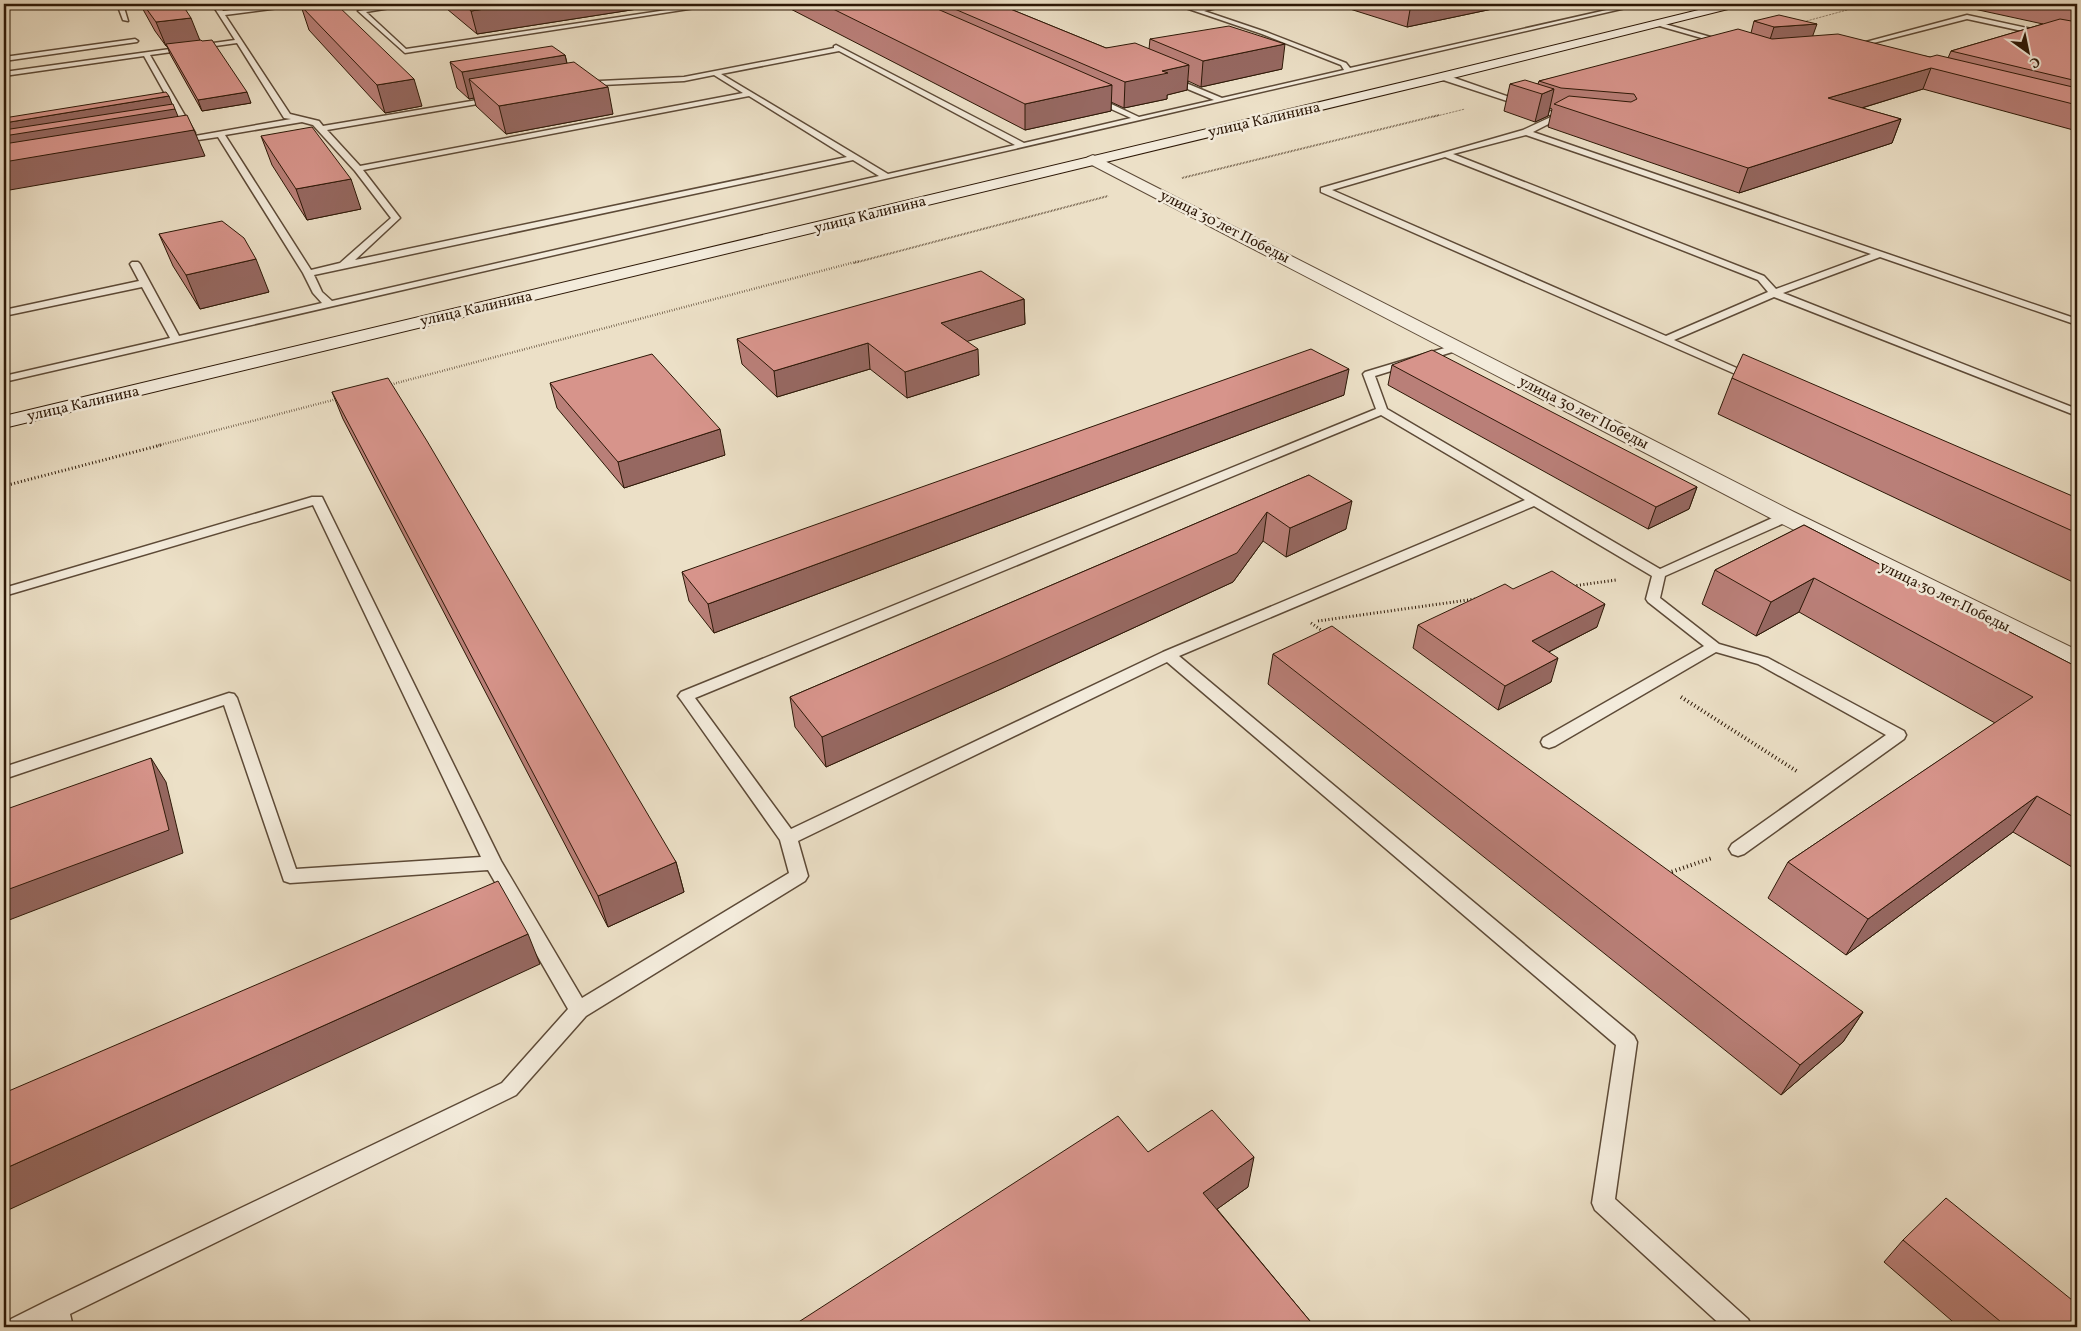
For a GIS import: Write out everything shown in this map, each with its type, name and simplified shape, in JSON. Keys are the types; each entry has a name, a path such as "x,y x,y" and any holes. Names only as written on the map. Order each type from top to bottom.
{"street":[{"name":"улица Калинина","path":"4,422 1443,77 1736,4"},
{"name":"улица 30 лет Победы","path":"1093,160 1147,186 1786,517 2077,661"}],"lane":[{"path":"120,4 126,20"},
{"path":"215,4 287,116 316,123 358,169 396,218 343,266"},
{"path":"222,13 294,4"},
{"path":"411,4 360,9 405,51 718,4"},
{"path":"1177,4 1264,33 1344,64 1348,71"},
{"path":"1196,10 1231,4"},
{"path":"4,379 328,303 1640,4"},
{"path":"1597,7 1610,10"},
{"path":"1859,54 1840,50 1967,17 2077,41"},
{"path":"1658,24 1734,45"},
{"path":"4,59 135,41"},
{"path":"4,74 239,41"},
{"path":"573,85 684,79 839,48 1022,145"},
{"path":"146,54 194,138"},
{"path":"715,73 885,176"},
{"path":"1160,74 1221,100"},
{"path":"1443,77 1556,114 1566,115"},
{"path":"358,169 750,94"},
{"path":"1088,95 1136,118"},
{"path":"322,129 505,97"},
{"path":"1556,114 1560,116 1526,132 1324,190 1765,384"},
{"path":"166,143 303,120"},
{"path":"177,126 186,125"},
{"path":"1526,132 1878,255 2077,322"},
{"path":"220,134 308,273 318,293 328,303"},
{"path":"1444,154 1761,278 1774,293 2077,413"},
{"path":"308,273 853,158"},
{"path":"1667,340 1774,293 1878,255"},
{"path":"135,264 176,339"},
{"path":"4,313 145,284"},
{"path":"1458,347 1369,374 1382,411 1659,574"},
{"path":"19,1327 59,1318 509,1089 579,1010 799,876 788,838 686,696 1382,411"},
{"path":"4,592 317,500 493,863 579,1010"},
{"path":"788,838 1168,654 1534,501"},
{"path":"1659,574 1786,517"},
{"path":"1659,574 1653,599 1714,647 1763,661 1898,735 1738,849"},
{"path":"1549,742 1714,647"},
{"path":"1168,654 1627,1042 1603,1203 1740,1327"},
{"path":"4,773 229,698 290,876 493,863"}],"path":[{"path":"1803,22 1869,4"},
{"path":"388,385 1147,186 1511,98"},
{"path":"4,486 340,398"},
{"path":"1572,586 1659,574"},
{"path":"1326,634 1310,622 1485,598"},
{"path":"1656,680 1823,788"},
{"path":"1660,876 1738,849"}],"building":[{"path":"143,4 182,4 191,18 156,22"},
{"path":"303,4 336,4 414,79 377,85 301,6"},
{"path":"463,4 519,4 471,11"},
{"path":"823,4 926,4 1112,85 1025,104"},
{"path":"943,4 998,4 1106,48 1135,43 1189,65 1162,71 1168,73 1125,82"},
{"path":"2050,4 2077,4 2077,9"},
{"path":"1779,15 1817,24 1774,27 1754,21"},
{"path":"2060,19 2077,22 2077,81 1951,51"},
{"path":"1229,26 1285,44 1203,61 1150,39"},
{"path":"1738,29 1772,39 1838,34 1930,57 1937,55 2077,88 2077,105 1931,68 1828,98 1901,119 1748,168 1554,104 1569,96 1631,102 1637,99 1634,94 1561,88 1539,81"},
{"path":"212,40 247,92 198,100 166,44"},
{"path":"552,46 565,55 462,72 450,62"},
{"path":"574,62 608,87 499,106 469,79"},
{"path":"1525,80 1554,89 1542,94 1510,84"},
{"path":"166,92 169,96 4,123 4,118"},
{"path":"173,104 175,109 4,136 4,130"},
{"path":"187,115 194,130 4,162 4,144"},
{"path":"312,127 351,179 296,189 261,136"},
{"path":"222,221 244,238 256,259 186,275 159,234"},
{"path":"981,271 1024,299 941,323 978,349 905,372 868,343 774,371 737,339"},
{"path":"1311,349 1349,369 708,604 682,572"},
{"path":"1432,350 1697,487 1656,507 1392,365"},
{"path":"652,354 720,429 618,462 550,383"},
{"path":"1743,354 2077,498 2077,533 1732,378"},
{"path":"388,378 676,862 598,896 332,392"},
{"path":"1309,475 1352,501 1290,528 1267,512 1237,553 822,737 790,697"},
{"path":"1804,525 2077,667 2077,819 2037,796 1868,919 1788,862 2033,697 1814,578 1771,602 1715,570"},
{"path":"1552,571 1605,604 1532,641 1558,658 1505,686 1418,625 1505,584 1513,589"},
{"path":"1332,626 1863,1012 1800,1065 1273,654"},
{"path":"151,758 169,830 4,891 4,810"},
{"path":"498,881 528,934 4,1169 4,1093"},
{"path":"1212,1110 1254,1157 1203,1193 1315,1327 1172,1327 1169,1323 1162,1327 799,1327 797,1323 1118,1116 1148,1152"},
{"path":"1946,1198 2077,1304 2077,1327 2007,1327 1903,1240"}]}
